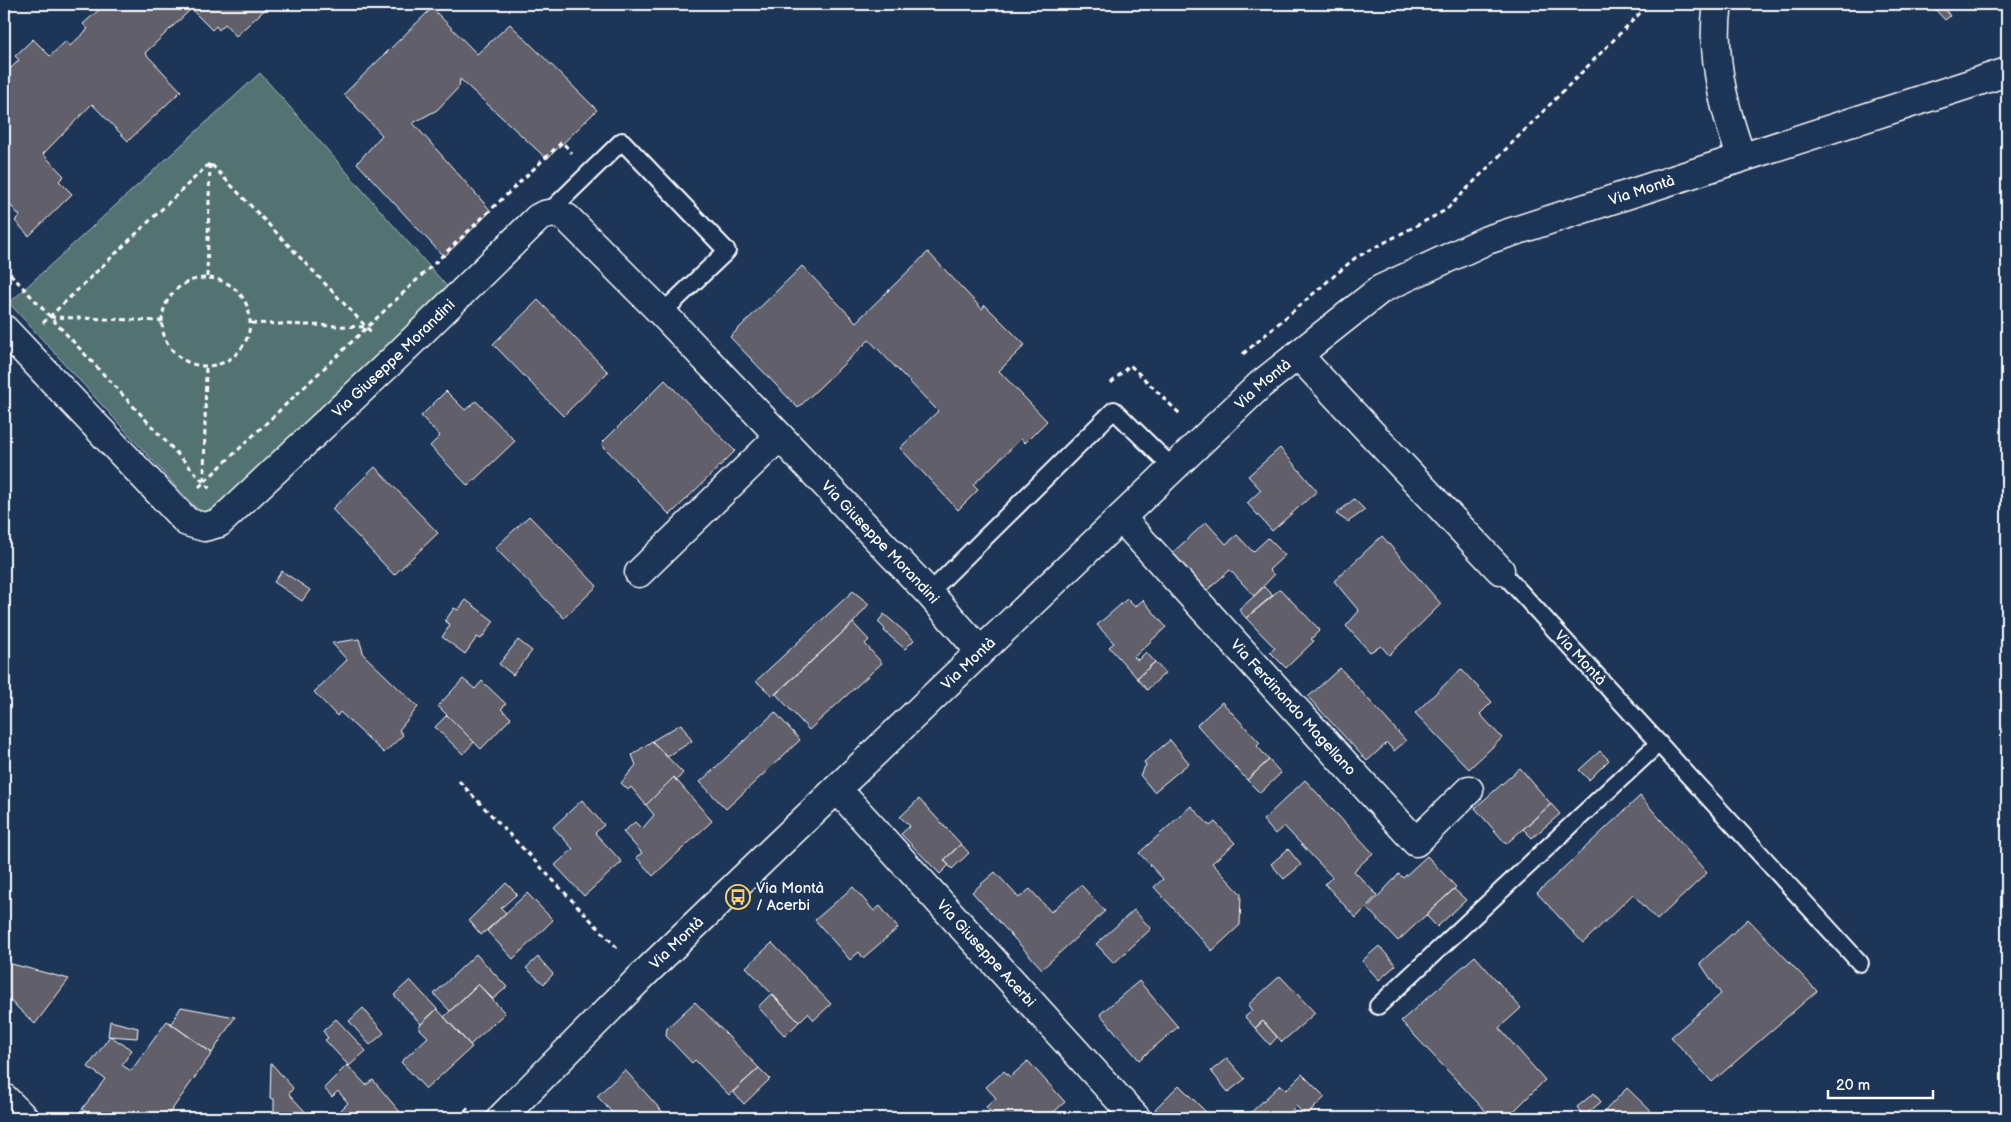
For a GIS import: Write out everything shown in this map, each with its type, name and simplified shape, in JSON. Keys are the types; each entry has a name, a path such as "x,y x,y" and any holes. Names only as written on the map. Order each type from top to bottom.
{"street":[{"path":"1718,4 1714,26 1719,68 1729,124 1741,156"},
{"name":"Via Montà","path":"501,1118 643,975 1260,385 1381,289 1487,240 1741,156 2007,72"},
{"name":"Via Giuseppe Morandini","path":"12,337 187,522 204,527 219,522 395,358 538,218 548,213 559,214 567,218 662,313 929,593 980,651"},
{"name":"Via Montà","path":"1298,355 1500,570"},
{"path":"639,573 779,436"},
{"name":"Via Ferdinando Magellano","path":"1121,518 1416,842 1469,790"},
{"name":"Via Giuseppe Acerbi","path":"837,789 1136,1118"},
{"path":"4,1098 24,1118"}],"lane":[{"path":"548,213 622,141 726,252 662,313"},
{"path":"929,593 1114,410 1173,468"},
{"name":"Via Montà","path":"1500,570 1860,963"},
{"path":"1378,1006 1659,743"}],"path":[{"path":"1243,355 1355,258 1446,210 1649,4"},
{"path":"197,488 562,142 590,171"},
{"path":"207,277 210,164"},
{"path":"12,337 50,316 210,164"},
{"path":"210,164 395,358"},
{"path":"4,267 214,493"},
{"path":"207,277 224,281 238,291 247,306 250,323 247,340 237,354 223,363 206,366 188,363 174,353 164,338 161,321 163,307 170,295 181,285 194,279 207,277"},
{"path":"50,316 161,321"},
{"path":"250,323 366,327"},
{"path":"204,482 206,366"},
{"path":"1174,422 1188,408"},
{"name":"Via Montà","path":"459,781 643,975"}],"green space":[{"path":"260,73 450,290 204,517 9,303"}],"building":[{"path":"95,4 271,4 236,36 225,24 219,30 216,26 212,30 191,9 145,53 181,91 128,141 92,104 43,154 64,176 59,181 72,194 29,236 15,221 20,216 4,198 4,75 19,60 15,56 33,39 50,56 66,41 70,46 88,29 83,24 100,9"},
{"path":"1930,4 1946,4 1948,6 1945,9 1950,16 1945,20"},
{"path":"432,8 477,54 510,24 597,110 547,159 460,79 459,87 437,110 413,123 491,211 444,257 357,163 382,135 344,94"},
{"path":"928,252 982,309 985,305 1025,345 999,371 1047,421 1025,443 1021,439 973,485 978,490 958,510 900,448 938,411 869,340 798,408 730,337 802,266 856,322"},
{"path":"538,300 608,372 563,416 493,344"},
{"path":"665,380 735,451 670,515 601,444"},
{"path":"446,391 465,410 476,401 515,441 468,486 430,446 440,436 421,416"},
{"path":"1280,448 1317,491 1272,531 1247,503 1261,490 1248,476"},
{"path":"375,467 438,533 394,575 332,509"},
{"path":"1354,499 1365,510 1348,522 1336,514"},
{"path":"529,516 597,586 564,618 495,548"},
{"path":"1206,522 1226,544 1237,535 1253,552 1268,538 1285,555 1269,570 1274,575 1254,596 1230,570 1205,592 1170,555"},
{"path":"1382,536 1441,604 1389,655 1381,646 1370,652 1346,626 1359,611 1334,581"},
{"path":"282,571 310,590 302,601 274,582"},
{"path":"1264,587 1273,596 1246,618 1239,610"},
{"path":"1280,589 1320,630 1311,639 1314,641 1286,668 1270,652 1275,648 1246,618"},
{"path":"853,591 869,604 853,623 773,696 756,681"},
{"path":"1127,599 1135,607 1143,600 1166,627 1134,657 1138,660 1146,652 1155,662 1137,678 1109,647 1114,643 1097,625"},
{"path":"466,600 494,621 481,639 477,637 465,654 442,637 450,625 445,621 454,608 458,610"},
{"path":"884,614 914,640 905,649 884,631 885,629 878,622"},
{"path":"853,623 869,640 865,644 882,663 809,730 776,694"},
{"path":"359,639 364,655 418,707 399,730 403,735 384,753 340,712 337,716 314,692 347,660 332,643"},
{"path":"518,640 532,651 513,675 499,664"},
{"path":"1155,662 1165,673 1147,690 1137,678"},
{"path":"1340,668 1406,741 1394,751 1387,743 1367,761 1308,697"},
{"path":"1461,669 1492,702 1480,714 1502,738 1469,769 1415,713"},
{"path":"463,679 475,689 482,681 506,704 501,709 511,718 481,749 438,706"},
{"path":"1222,702 1260,743 1257,746 1269,760 1247,780 1197,725"},
{"path":"775,712 800,740 726,809 700,782"},
{"path":"447,715 474,742 463,754 435,727"},
{"path":"681,724 692,741 667,757 652,741"},
{"path":"1170,740 1189,763 1154,792 1140,775 1146,765 1144,762"},
{"path":"652,741 683,773 676,781 674,777 646,805 631,787 628,790 621,783 636,765 632,755"},
{"path":"1600,751 1609,760 1589,780 1579,770"},
{"path":"1269,760 1281,773 1260,793 1247,780"},
{"path":"1520,768 1551,804 1506,844 1475,808"},
{"path":"674,777 712,821 653,876 636,857 642,853 623,832 635,822 642,829 654,815 646,805"},
{"path":"1305,780 1373,853 1354,871 1377,895 1356,918 1325,884 1332,877 1284,826 1275,834 1263,820"},
{"path":"1640,796 1707,873 1657,920 1633,894 1583,943 1537,893"},
{"path":"919,799 961,844 944,860 949,865 940,874 901,834 910,826 900,817"},
{"path":"582,800 604,825 595,833 622,862 584,896 555,865 573,849 553,827"},
{"path":"1551,804 1560,814 1532,838 1523,829"},
{"path":"1191,806 1210,826 1215,822 1235,843 1212,863 1241,894 1240,925 1212,951 1154,887 1163,879 1139,853"},
{"path":"961,844 969,853 952,869 944,860"},
{"path":"1288,849 1301,865 1284,879 1271,864"},
{"path":"1427,856 1456,887 1398,941 1367,908 1399,874 1403,878"},
{"path":"995,872 1019,898 1030,889 1051,912 1081,885 1105,911 1042,969 972,892"},
{"path":"506,883 517,894 501,908 506,913 481,935 469,920"},
{"path":"853,887 874,911 880,906 898,928 863,958 859,952 850,960 815,920"},
{"path":"1454,889 1466,900 1437,927 1426,915"},
{"path":"527,893 553,920 513,959 487,931"},
{"path":"1134,910 1151,929 1114,963 1096,944"},
{"path":"1748,919 1817,991 1712,1082 1671,1037 1721,994 1700,963"},
{"path":"772,943 831,1004 814,1020 808,1013 799,1022 746,967"},
{"path":"1379,946 1396,965 1379,980 1362,961"},
{"path":"476,954 507,987 493,999 478,984 450,1011 434,994"},
{"path":"1475,956 1521,1008 1499,1028 1545,1080 1507,1118 1492,1118 1401,1021"},
{"path":"538,957 553,974 544,984 526,968"},
{"path":"4,962 69,979 35,1024 4,995"},
{"path":"1280,976 1315,1013 1282,1042 1263,1021 1255,1028 1245,1017 1252,1011 1248,1005"},
{"path":"410,980 437,1009 421,1024 394,995"},
{"path":"1139,981 1178,1027 1139,1060 1100,1014"},
{"path":"478,984 505,1013 470,1045 444,1017"},
{"path":"771,994 799,1022 785,1036 758,1007"},
{"path":"695,1002 759,1068 729,1095 695,1060 692,1063 666,1036 667,1028"},
{"path":"181,1007 235,1017 212,1053 171,1024"},
{"path":"363,1008 384,1033 370,1045 349,1021"},
{"path":"437,1009 472,1047 426,1089 401,1062 428,1037 418,1027"},
{"path":"336,1019 366,1051 349,1066 325,1040 328,1038 323,1031"},
{"path":"110,1021 138,1028 137,1038 108,1036"},
{"path":"167,1021 212,1053 166,1118 95,1118 82,1109 105,1079 88,1067 110,1036 132,1050 122,1065 131,1071"},
{"path":"1263,1021 1277,1037 1270,1045 1255,1028"},
{"path":"1227,1058 1245,1079 1228,1092 1211,1071"},
{"path":"1028,1061 1065,1102 1047,1118 996,1118 986,1107 996,1098 986,1087 1004,1071 1010,1077"},
{"path":"271,1063 293,1088 289,1094 311,1118 274,1118 274,1099 270,1098"},
{"path":"347,1065 366,1085 373,1080 405,1118 344,1118 339,1112 348,1103 338,1091 332,1097 324,1088"},
{"path":"759,1068 770,1079 744,1104 733,1092"},
{"path":"625,1070 668,1118 617,1118 597,1096"},
{"path":"1302,1074 1325,1097 1306,1116 1296,1106 1284,1118 1245,1118 1280,1085 1286,1090"},
{"path":"1179,1085 1210,1116 1208,1118 1164,1118 1155,1109"},
{"path":"1627,1088 1658,1118 1598,1118"},
{"path":"1594,1093 1601,1102 1584,1116 1577,1107"},
{"path":"952,1112 958,1118 945,1118"}],"place":[{"name":"Via Montà / Acerbi","path":"738,897"}]}
